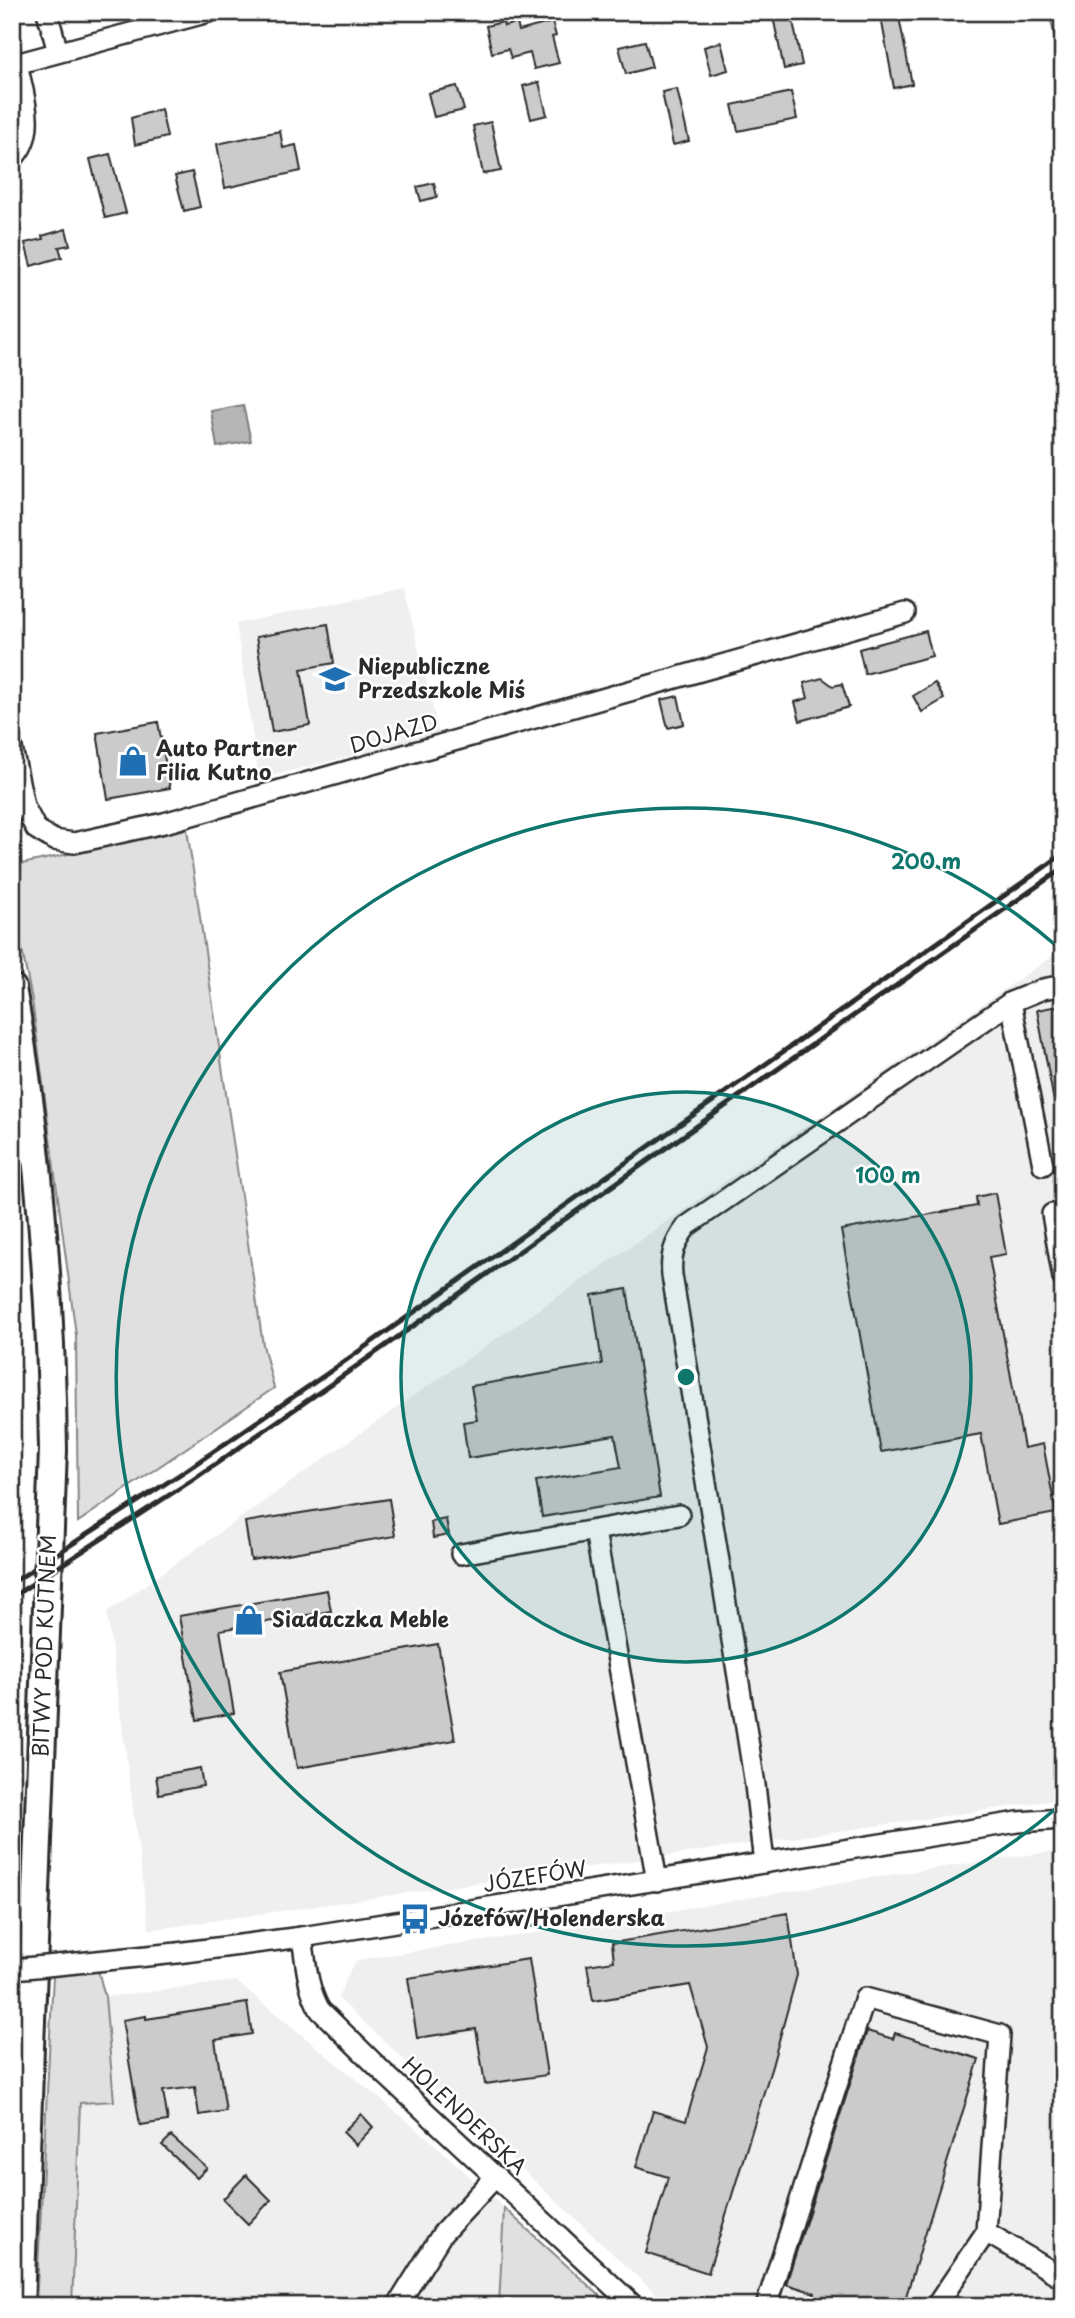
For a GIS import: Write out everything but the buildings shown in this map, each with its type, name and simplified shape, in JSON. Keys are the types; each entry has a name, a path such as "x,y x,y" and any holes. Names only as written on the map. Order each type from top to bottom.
{"main road":[{"name":"BITWY POD KUTNEM","path":"12,988 31,1115 41,1223 51,1349 53,1450 20,2306"}],"street":[{"path":"47,12 58,52"},
{"path":"12,159 20,151 27,135 28,116 14,63 209,12"},
{"name":"DOJAZD","path":"12,748 24,806 36,830 54,839 74,843 164,822 905,613"},
{"path":"764,1863 739,1683 672,1275 671,1259 676,1240 687,1226 742,1186 1011,1002 1043,989 1063,985"},
{"path":"1011,1002 1043,1164"},
{"path":"1052,1214 1063,1278"},
{"path":"461,1554 679,1516"},
{"path":"595,1531 657,1881"},
{"name":"JÓZEFÓW","path":"13,1969 302,1937 1018,1822 1063,1819"},
{"name":"HOLENDERSKA","path":"302,1937 313,1999 320,2010 385,2074 635,2306"},
{"path":"770,2306 767,2303 865,1998 1000,2035 986,2232 936,2306"},
{"path":"397,2306 442,2234 496,2176"},
{"path":"986,2232 1063,2278"}],"shaded area":[{"path":"1049,12 1063,12 1063,73"},
{"path":"243,405 251,441 217,447 211,411"},
{"name":"Niepubliczne Przedszkole Miś","path":"404,588 439,734 259,779 236,624"},
{"path":"187,829 263,1345 274,1388 78,1522 76,1335 32,1000 12,900 12,866"},
{"path":"1063,949 1063,1799 149,1930 107,1612 389,1413"},
{"path":"21,1617 12,1906 12,1622"},
{"path":"1063,1850 1063,2306 669,2306 338,1998 357,1960 868,1878"},
{"path":"98,1970 105,1997 114,2101 80,2103 72,2306 36,2306 53,1976"},
{"path":"236,1981 430,2140 504,2208 499,2306 72,2306 80,2103 114,2101 105,1997"},
{"path":"504,2208 611,2306 499,2306"}],"railway":[{"path":"12,1583 188,1469 328,1373 1063,854"},
{"path":"12,1597 194,1479 334,1382 1063,868"}],"place":[{"name":"Niepubliczne Przedszkole Miś","path":"335,679"},
{"name":"Auto Partner Filia Kutno","path":"133,761"},
{"name":"Siadaczka Meble","path":"249,1620"},
{"name":"Józefów/Holenderska","path":"415,1919"}]}
